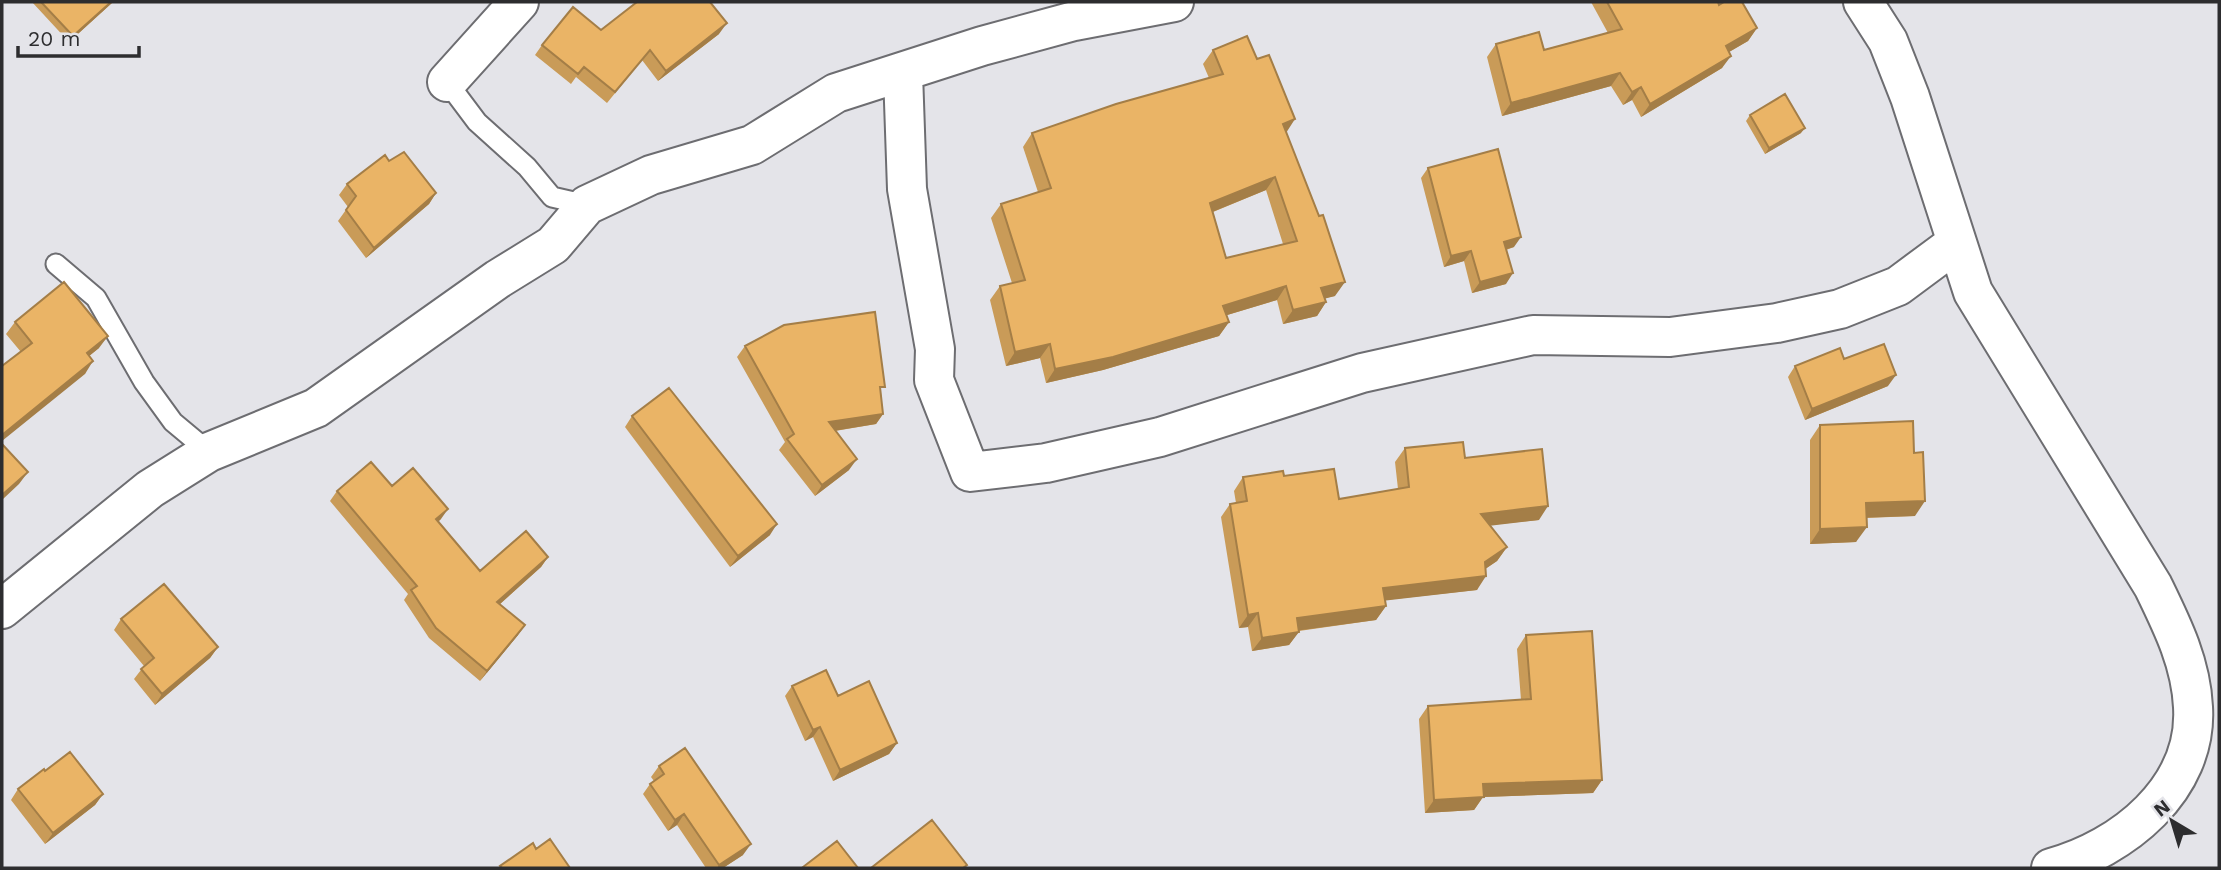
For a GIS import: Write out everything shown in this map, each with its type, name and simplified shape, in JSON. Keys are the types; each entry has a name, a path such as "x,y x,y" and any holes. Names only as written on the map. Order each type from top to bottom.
{"street":[{"path":"447,82 519,2"},
{"path":"2,609 150,489 209,452 316,408 498,279 553,245 587,205 651,175 752,145 836,93 903,74 995,42 1074,21 1174,2"},
{"path":"1863,2 1888,41 1910,97 1973,292 2153,586 2175,630 2187,666 2193,709 2188,744 2175,784 2146,817 2113,840 2072,862 2051,868"},
{"path":"903,74 908,189 935,349 934,380 970,472 1046,463 1160,437 1362,373 1533,335 1670,337 1777,323 1840,309 1898,286 1956,243"}],"lane":[{"path":"447,82 477,122 527,167 552,197 587,205"},
{"path":"56,264 96,298 144,382 173,422 209,452"}],"building":[{"path":"41,2 111,2 73,36"},
{"path":"637,2 710,2 727,23 666,71 650,50 615,92 584,67 578,74 542,45 573,7 601,30"},
{"path":"1607,2 1718,2 1719,5 1724,2 1742,2 1757,28 1726,46 1731,56 1650,104 1641,87 1632,92 1620,73 1511,103 1496,44 1539,32 1544,50 1622,29"},
{"path":"1247,36 1257,59 1269,55 1295,119 1283,124 1319,216 1323,215 1345,282 1321,288 1326,302 1293,310 1286,286 1223,306 1229,322 1113,357 1055,369 1050,344 1015,352 1000,286 1025,280 1001,204 1051,188 1032,133 1116,104 1223,74 1213,50","holes":["1275,177 1297,241 1226,258 1210,203"]},
{"path":"1785,94 1805,128 1769,148 1750,115"},
{"path":"1498,149 1521,237 1504,242 1513,273 1480,282 1471,251 1451,256 1428,168"},
{"path":"404,152 436,193 374,248 346,210 356,196 347,184 385,155 389,161"},
{"path":"64,282 108,336 87,353 93,361 2,435 2,366 32,343 15,322"},
{"path":"875,312 885,387 880,387 883,414 829,422 857,459 822,485 787,439 794,434 745,346 784,325"},
{"path":"1884,344 1896,375 1812,409 1795,366 1840,348 1844,359"},
{"path":"669,388 777,524 738,556 632,416"},
{"path":"1913,421 1914,453 1923,452 1925,501 1866,503 1867,527 1820,529 1820,425"},
{"path":"1463,442 1465,458 1542,449 1548,506 1481,514 1507,547 1485,562 1486,576 1383,588 1386,606 1297,618 1299,632 1262,638 1258,613 1248,615 1230,504 1247,501 1243,477 1283,471 1284,476 1334,469 1339,499 1409,487 1405,448"},
{"path":"2,444 28,472 2,495"},
{"path":"371,462 392,486 413,468 448,509 436,519 480,571 526,531 548,557 497,602 525,625 487,671 436,628 411,590 417,586 337,491"},
{"path":"164,584 218,647 162,694 141,669 154,658 121,619"},
{"path":"1592,631 1602,780 1483,784 1484,797 1434,800 1428,706 1531,699 1526,635"},
{"path":"826,670 838,696 869,681 897,743 840,770 820,727 813,730 792,686"},
{"path":"685,748 751,844 719,865 684,814 675,820 650,784 664,774 659,766"},
{"path":"70,752 103,794 53,833 18,789"},
{"path":"932,820 967,865 963,868 871,868"},
{"path":"550,839 570,868 500,866 533,843 536,849"},
{"path":"837,841 858,868 803,867"}]}
